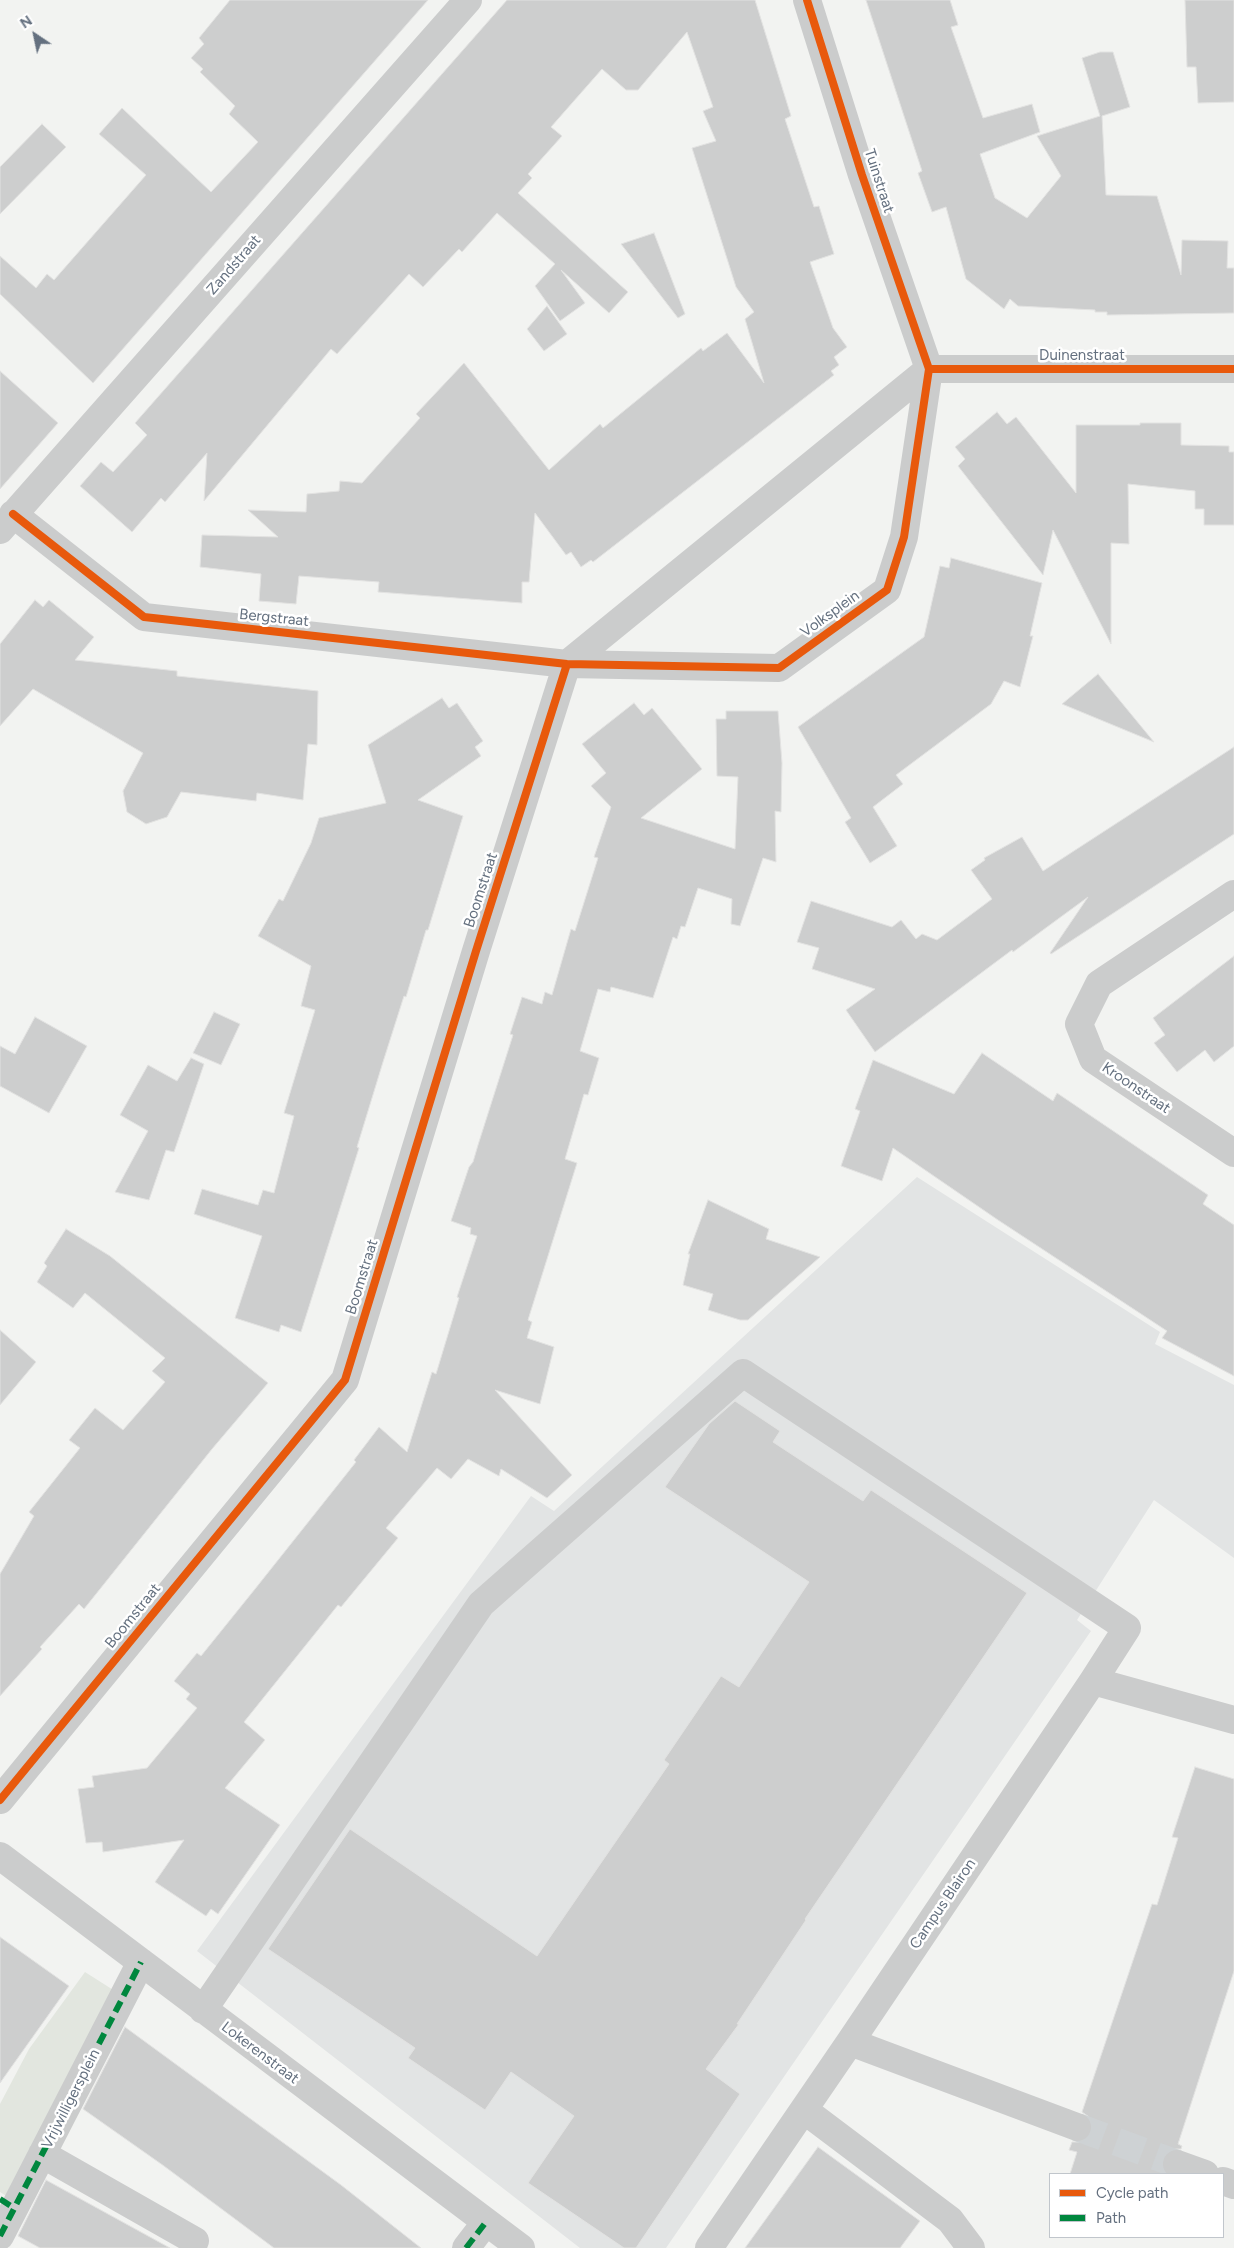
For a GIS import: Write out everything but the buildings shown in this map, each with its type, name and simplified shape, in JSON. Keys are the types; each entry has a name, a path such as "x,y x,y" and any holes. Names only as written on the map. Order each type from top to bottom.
{"street":[{"name":"Zandstraat","path":"7,522 468,0"},
{"name":"Tuinstraat","path":"807,0 862,175 929,369"},
{"name":"Duinenstraat","path":"929,369 1234,370"},
{"name":"Volksplein","path":"568,664 779,668 887,590 904,537 929,369"},
{"path":"568,664 929,369"},
{"name":"Bergstraat","path":"7,522 144,618 568,664"},
{"name":"Boomstraat","path":"0,1800 345,1380 479,942 568,664"},
{"name":"Kroonstraat","path":"1234,894 1098,984 1079,1024 1093,1059 1234,1153"},
{"name":"Campus Blairon","path":"203,2010 481,1604 743,1373 1127,1628 850,2042 709,2248"},
{"path":"1093,1681 1234,1720"},
{"name":"Lokerenstraat","path":"0,1856 521,2248"},
{"name":"Vrijwilligersplein","path":"0,2236 141,1962"},
{"path":"850,2042 1077,2127"},
{"path":"804,2110 950,2220 972,2248"},
{"path":"42,2154 196,2241"},
{"path":"1177,2164 1201,2173"},
{"path":"466,2248 486,2222"}],"shaded area":[{"path":"917,1177 1160,1332 1155,1344 1234,1385 1234,1558 1154,1500 1077,1620 1091,1631 666,2248 580,2248 197,1951 531,1496 554,1511"},
{"path":"85,1972 118,1993 11,2199 0,2192 0,2104 29,2049"}],"tunnel":[{"path":"1077,2127 1177,2164"}],"marked path":[{"path":"0,2236 141,1962"},
{"path":"0,2199 14,2208"},
{"path":"466,2248 486,2222"}],"cycle path":[{"path":"13,514 144,617 567,664 779,668 887,590 904,537 929,369 862,175 807,0"},
{"path":"929,369 1234,369"},
{"path":"0,1800 345,1380 476,951 567,664"}]}
